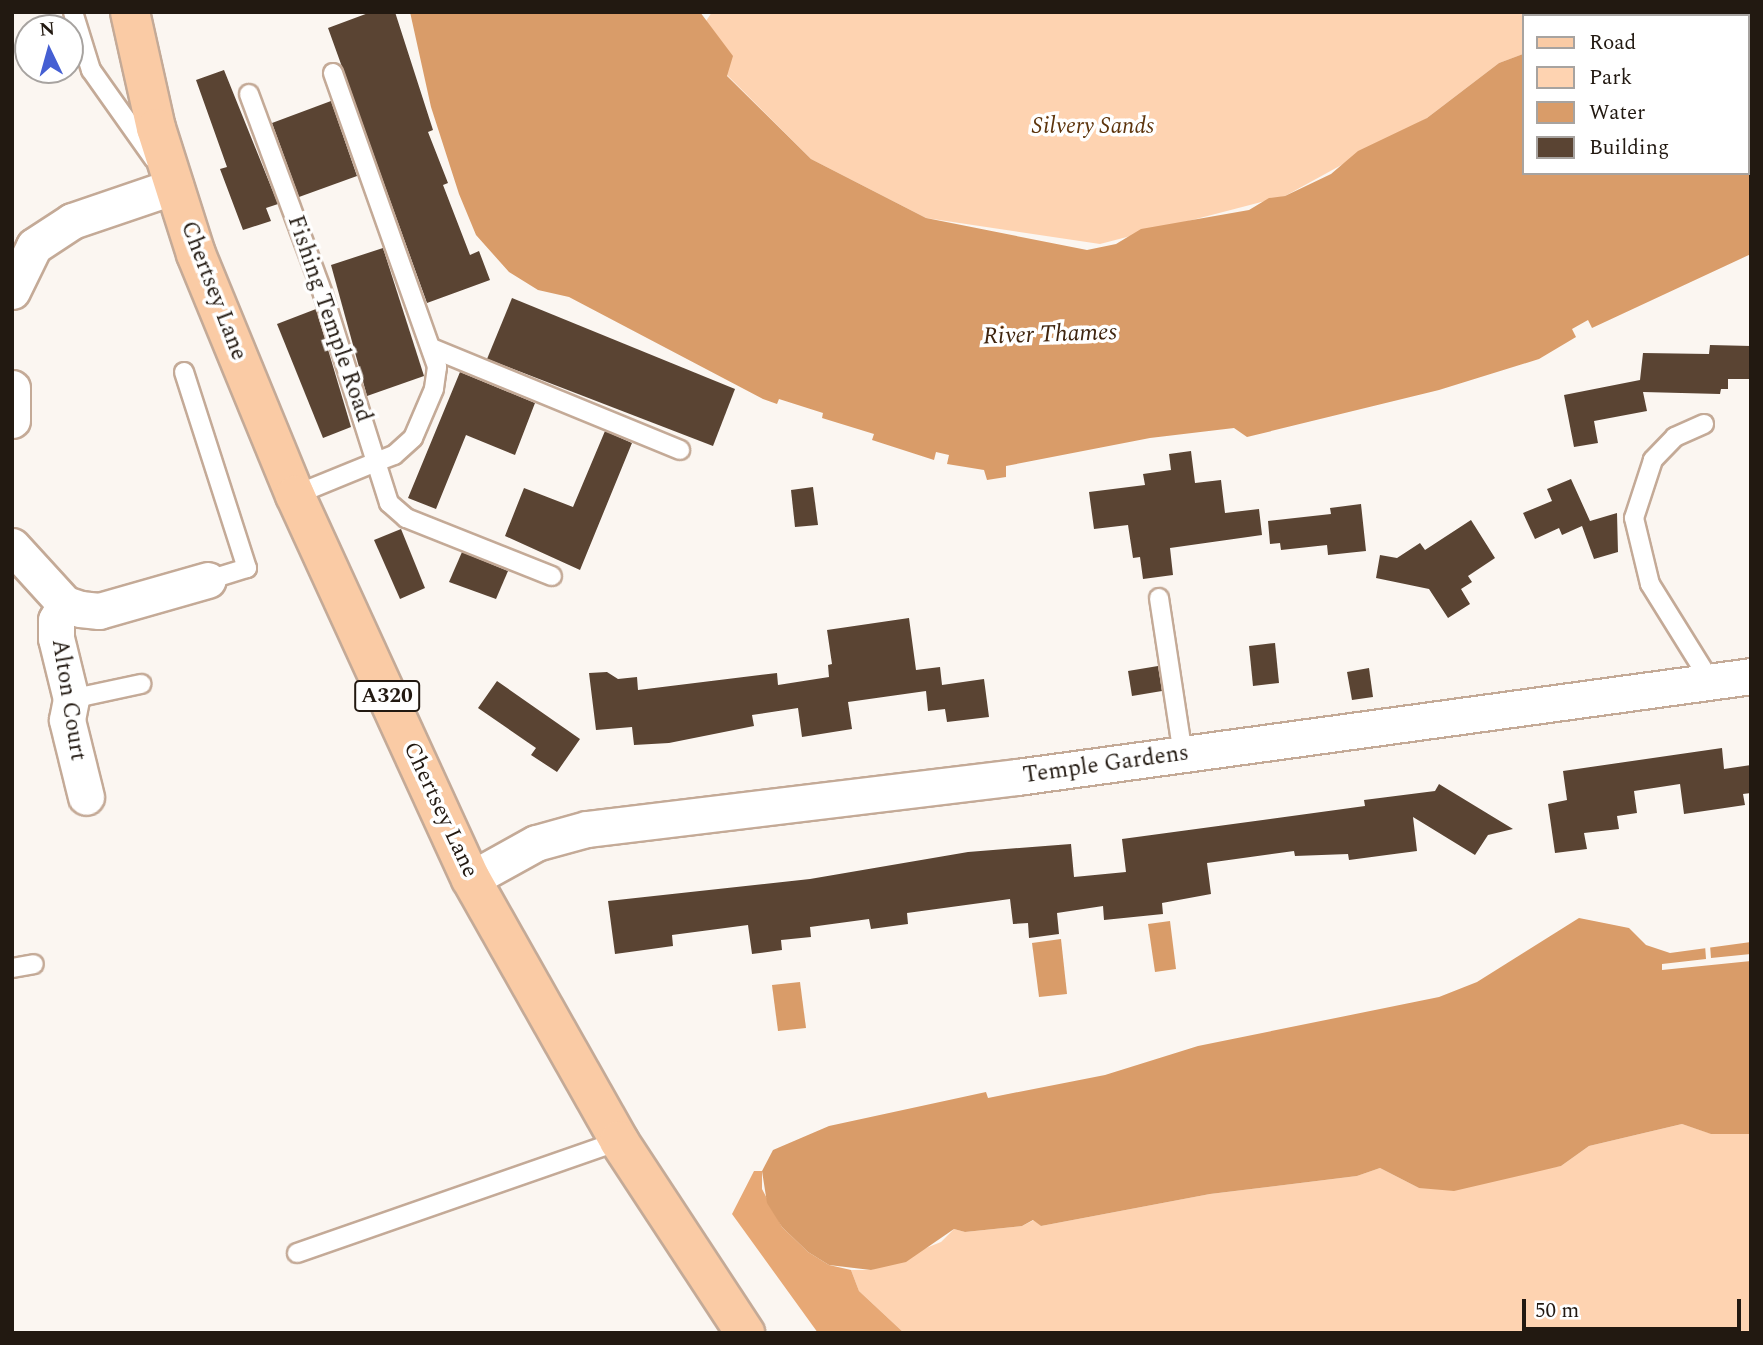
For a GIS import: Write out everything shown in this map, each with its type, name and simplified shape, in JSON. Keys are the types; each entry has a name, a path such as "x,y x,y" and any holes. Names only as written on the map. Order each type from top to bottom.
{"main road":[{"name":"Chertsey Lane","path":"130,12 153,116 196,254 295,495 471,879 619,1141 745,1333"}],"street":[{"path":"12,291 23,240 175,187"},
{"path":"12,388 12,420"},
{"name":"Alton Court","path":"12,546 65,604 99,611 208,580"},
{"name":"Alton Court","path":"65,604 57,620 56,638 71,699 67,720 86,797"},
{"name":"Temple Gardens","path":"471,879 536,843 587,829 1183,754 1751,676"}],"lane":[{"path":"72,12 91,70 175,187"},
{"path":"295,495 394,455 413,438 434,389 434,349 333,73"},
{"name":"Fishing Temple Road","path":"249,94 323,294 389,503 406,518 552,576"},
{"path":"434,349 680,450"},
{"path":"184,372 247,568 208,580"},
{"path":"1704,424 1675,437 1653,460 1634,518 1650,584 1712,682"},
{"path":"1158,598 1183,754"},
{"path":"71,699 141,684"},
{"path":"12,968 34,964"},
{"path":"298,1254 619,1141"}],"green space":[{"name":"Silvery Sands","path":"712,12 1568,14 1522,14 1522,54 1499,63 1427,118 1285,196 1100,244 926,218 811,159 727,75 706,21"},
{"path":"1682,1124 1712,1134 1751,1134 1751,1333 904,1333 859,1291 851,1270 871,1270 941,1242 954,1229 965,1232 1022,1226 1034,1220 1041,1226 1210,1194 1357,1176 1380,1168 1419,1188 1561,1166 1589,1146"}],"shaded area":[{"path":"754,1171 762,1171 762,1189 782,1227 808,1252 829,1265 851,1270 859,1291 904,1333 818,1333 732,1214"}],"water":[{"name":"River Thames","path":"410,12 700,12 733,56 727,76 811,159 926,218 1087,250 1116,244 1141,229 1249,210 1269,198 1285,196 1331,174 1358,151 1427,118 1499,63 1522,54 1522,175 1749,175 1749,14 1688,14 1751,12 1751,254 1592,328 1588,320 1572,329 1576,337 1539,359 1439,390 1247,437 1234,428 1150,438 1006,466 1006,477 987,480 984,470 947,464 949,455 936,452 934,460 872,440 874,434 822,418 823,413 779,399 777,404 763,399 569,297 538,290 509,272 476,235 459,194 431,107"},
{"path":"1579,918 1629,928 1646,945 1670,953 1751,942 1751,1134 1711,1134 1682,1124 1589,1146 1561,1166 1454,1191 1419,1188 1380,1168 1357,1176 1210,1194 1041,1226 1033,1220 1022,1226 965,1232 954,1229 906,1262 871,1270 829,1265 808,1252 782,1227 767,1203 762,1171 773,1150 829,1126 986,1092 988,1098 1105,1075 1198,1046 1439,997 1477,982"},
{"path":"1170,921 1176,969 1155,972 1148,924"},
{"path":"1061,939 1067,994 1039,997 1032,943"},
{"path":"800,982 806,1028 778,1031 772,985"}],"pier":[{"path":"1705,945 1710,945 1711,958 1751,954 1751,961 1662,970 1662,964 1706,959"}],"building":[{"path":"371,12 395,12 433,130 428,132 448,183 443,185 470,255 479,251 490,280 427,303 328,28"},
{"path":"224,70 278,204 266,208 271,221 243,230 220,169 227,167 196,80"},
{"path":"331,101 357,176 299,197 272,123"},
{"path":"383,248 424,376 367,396 331,265"},
{"path":"512,298 735,389 713,446 487,359"},
{"path":"316,309 351,427 323,438 277,324"},
{"path":"1710,345 1751,346 1751,379 1728,379 1728,389 1721,389 1720,394 1643,392 1647,411 1594,421 1598,443 1574,447 1564,395 1640,380 1643,353 1709,354"},
{"path":"460,372 535,403 515,455 466,435 436,509 408,498"},
{"path":"605,431 632,443 580,570 505,536 524,488 573,507"},
{"path":"1191,451 1195,483 1221,480 1225,513 1259,509 1262,535 1170,548 1173,575 1143,579 1140,557 1133,558 1128,525 1094,529 1089,492 1145,485 1143,474 1171,470 1169,454"},
{"path":"1571,479 1590,521 1617,513 1618,552 1594,559 1582,526 1562,535 1559,528 1535,539 1523,513 1552,501 1547,489"},
{"path":"813,487 818,525 795,527 791,490"},
{"path":"1361,504 1366,551 1328,555 1327,545 1281,550 1280,543 1270,544 1268,521 1331,514 1330,508"},
{"path":"1471,520 1495,558 1468,576 1472,582 1461,589 1470,604 1448,618 1429,589 1376,578 1380,555 1397,558 1420,543 1425,550"},
{"path":"401,529 425,588 400,599 374,540"},
{"path":"462,552 508,571 496,599 449,582"},
{"path":"909,618 916,670 940,667 942,685 984,679 989,717 947,722 945,709 928,711 926,691 848,702 852,729 802,737 798,708 752,715 754,726 669,743 634,745 632,727 596,730 589,673 607,672 618,679 637,677 638,690 777,673 778,685 829,677 828,665 832,664 827,630"},
{"path":"1275,643 1279,683 1253,686 1249,646"},
{"path":"1158,666 1162,691 1132,696 1128,671"},
{"path":"1369,668 1373,697 1352,700 1347,672"},
{"path":"497,681 580,739 557,772 531,755 536,748 478,708"},
{"path":"1722,748 1724,769 1751,765 1751,793 1743,794 1745,805 1684,814 1680,784 1634,791 1637,813 1617,816 1619,829 1584,833 1587,849 1555,853 1548,804 1567,800 1563,771"},
{"path":"1439,784 1513,829 1488,835 1475,855 1413,817 1417,851 1349,860 1348,854 1295,856 1294,851 1207,863 1211,894 1162,903 1163,914 1104,920 1103,906 1057,913 1059,934 1029,938 1028,923 1013,924 1010,899 907,913 908,924 871,929 869,919 810,927 811,937 781,940 782,950 752,954 748,925 672,935 673,946 615,954 608,901 810,879 968,852 1071,844 1074,877 1126,872 1122,839 1365,806 1364,800 1435,791"}]}
